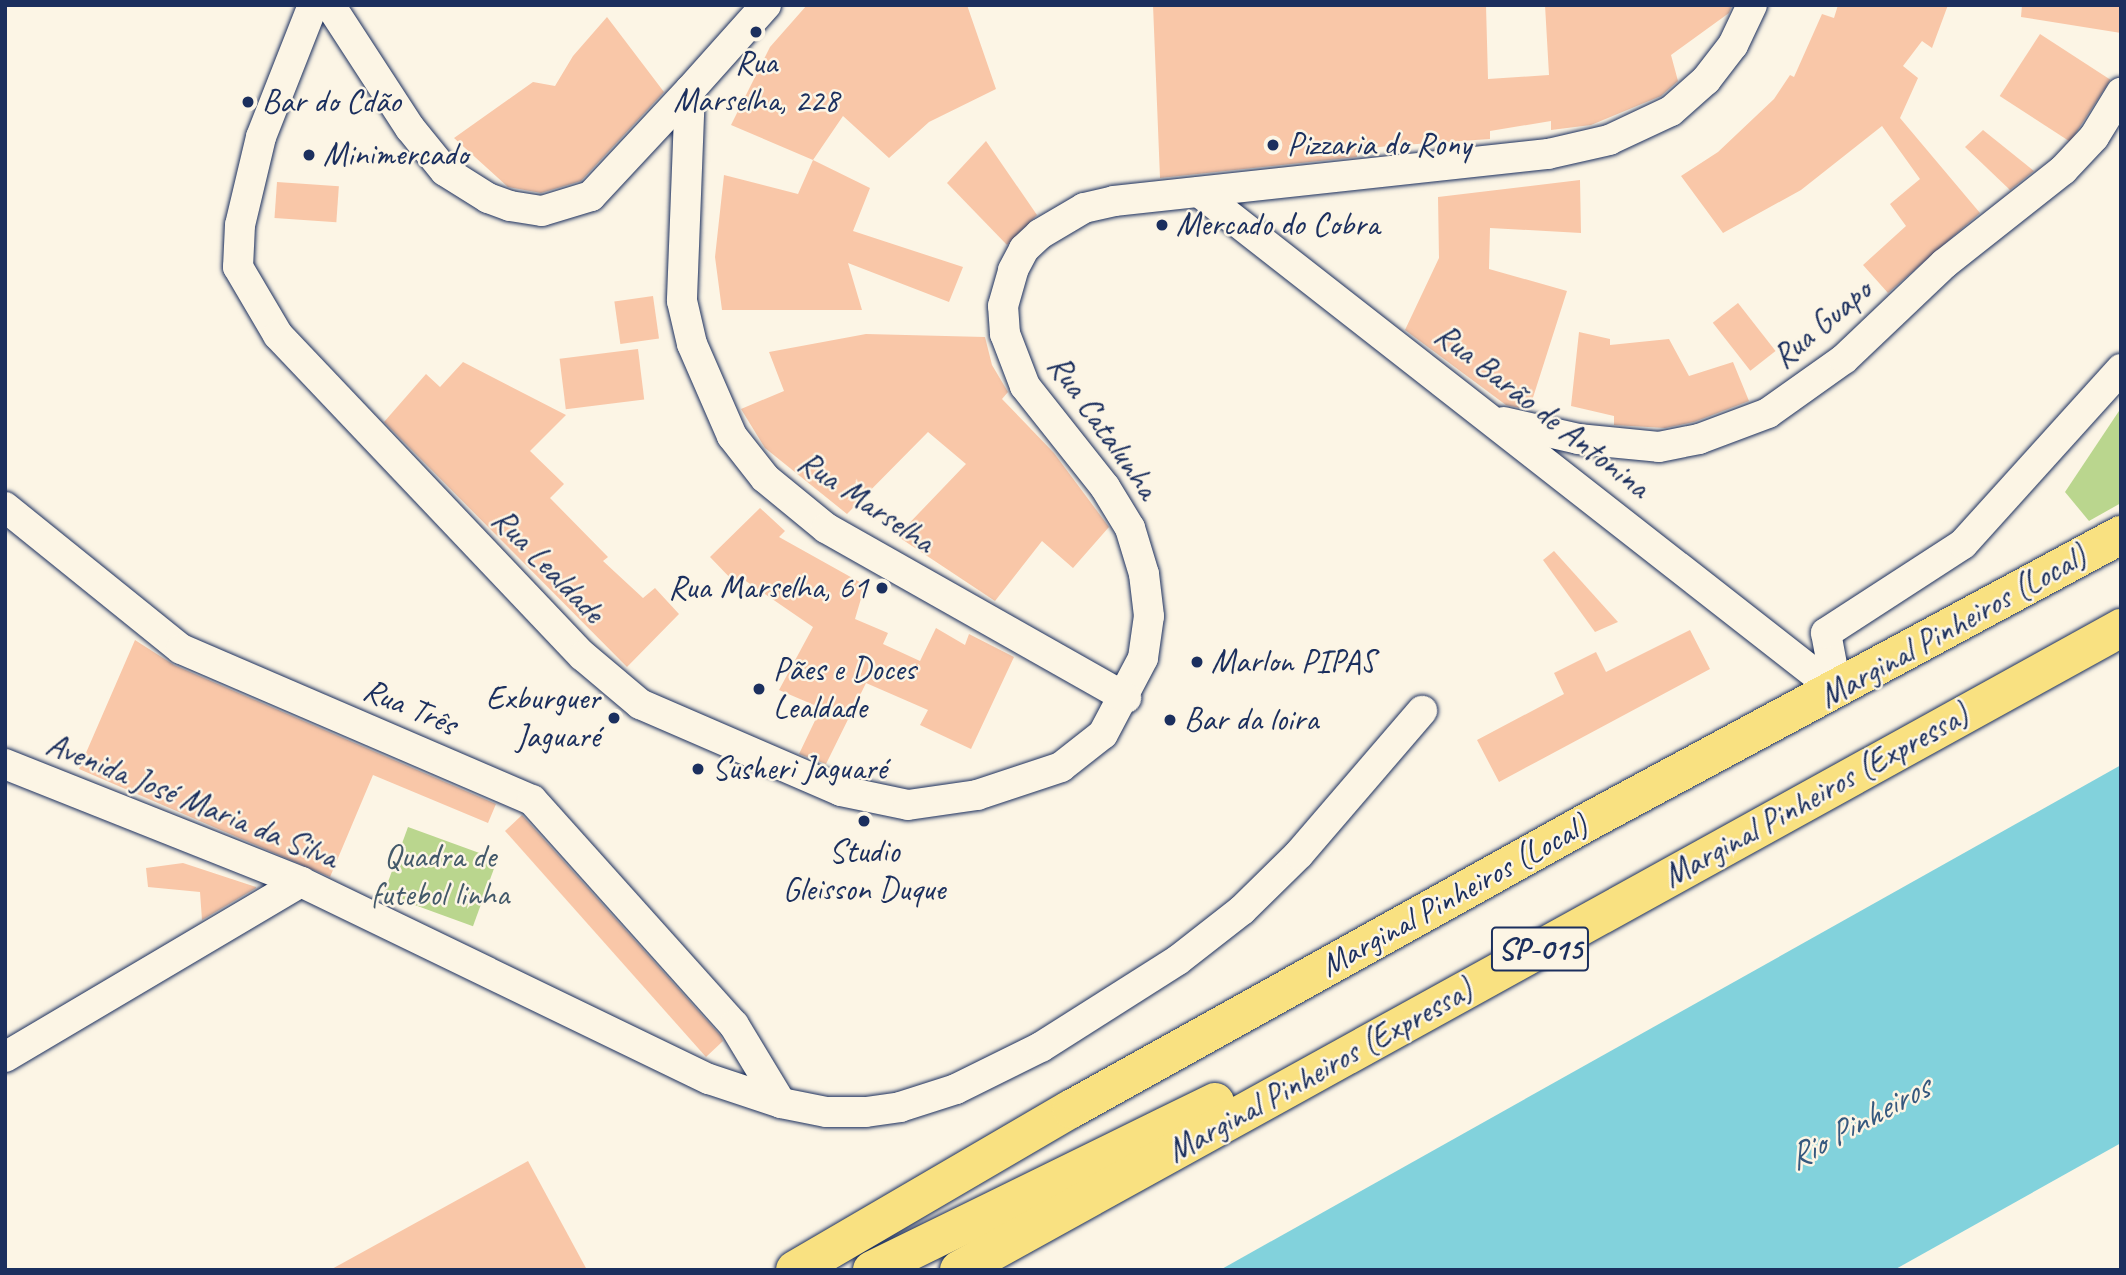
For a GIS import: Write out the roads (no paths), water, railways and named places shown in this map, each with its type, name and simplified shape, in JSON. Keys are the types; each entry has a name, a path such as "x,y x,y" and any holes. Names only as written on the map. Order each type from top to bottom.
{"highway":[{"name":"Marginal Pinheiros (Local)","path":"795,1270 1119,1082 1591,820 1837,691 2121,536"},
{"name":"Marginal Pinheiros (Expressa)","path":"960,1270 2121,628"},
{"path":"872,1270 1228,1096 1383,1037"}],"street":[{"name":"Rua Lealdade","path":"313,5 244,191 239,267 278,335 583,656 640,704 841,791 908,805 977,795 1061,767 1103,734 1126,698"},
{"path":"330,5 410,128 445,171 478,193 510,206 542,211 591,196 766,5"},
{"name":"Rua Catalunha","path":"1126,698 1143,658 1149,616 1144,574 1130,527 1105,487 1024,386 1005,334 1003,306 1024,249 1063,218 1114,201 1548,154 1609,141 1671,111 1706,80 1733,45 1752,5"},
{"name":"Rua Marselha","path":"690,90 682,302 692,344 732,436 765,478 826,528 1126,698"},
{"name":"Rua Guapo","path":"1496,421 1578,439 1660,447 1699,439 1768,413 1844,359 1944,264 2063,170 2094,137 2121,93"},
{"name":"Rua Barão de Antonina","path":"1199,192 1496,421 1837,691"},
{"path":"1837,691 1826,633 1963,544 2121,369"},
{"name":"Rua Três","path":"5,507 181,649 532,800 734,1025 781,1103"},
{"name":"Avenida José Maria da Silva","path":"5,764 301,882 709,1079 781,1103 826,1112 900,1107 956,1089 1101,1010 1178,960 1242,910 1298,854 1422,711"},
{"path":"5,1057 301,882"}],"water":[{"name":"Rio Pinheiros","path":"2121,765 2121,1143 1894,1270 1220,1270"}],"place":[{"name":"Rua Marselha, 228","path":"756,32"},
{"name":"Bar do Cdão","path":"248,102"},
{"name":"Pizzaria do Rony","path":"1273,145"},
{"name":"Minimercado","path":"309,155"},
{"name":"Mercado do Cobra","path":"1162,225"},
{"name":"Rua Marselha, 61","path":"882,588"},
{"name":"Marlon PIPAS","path":"1197,662"},
{"name":"Pães e Doces Lealdade","path":"759,689"},
{"name":"Exburguer Jaguaré","path":"614,718"},
{"name":"Bar da loira","path":"1170,720"},
{"name":"Susheri Jaguaré","path":"698,769"},
{"name":"Studio Gleisson Duque","path":"864,821"}],"park label":[{"name":"Quadra de futebol linha","path":"440,876"}]}
